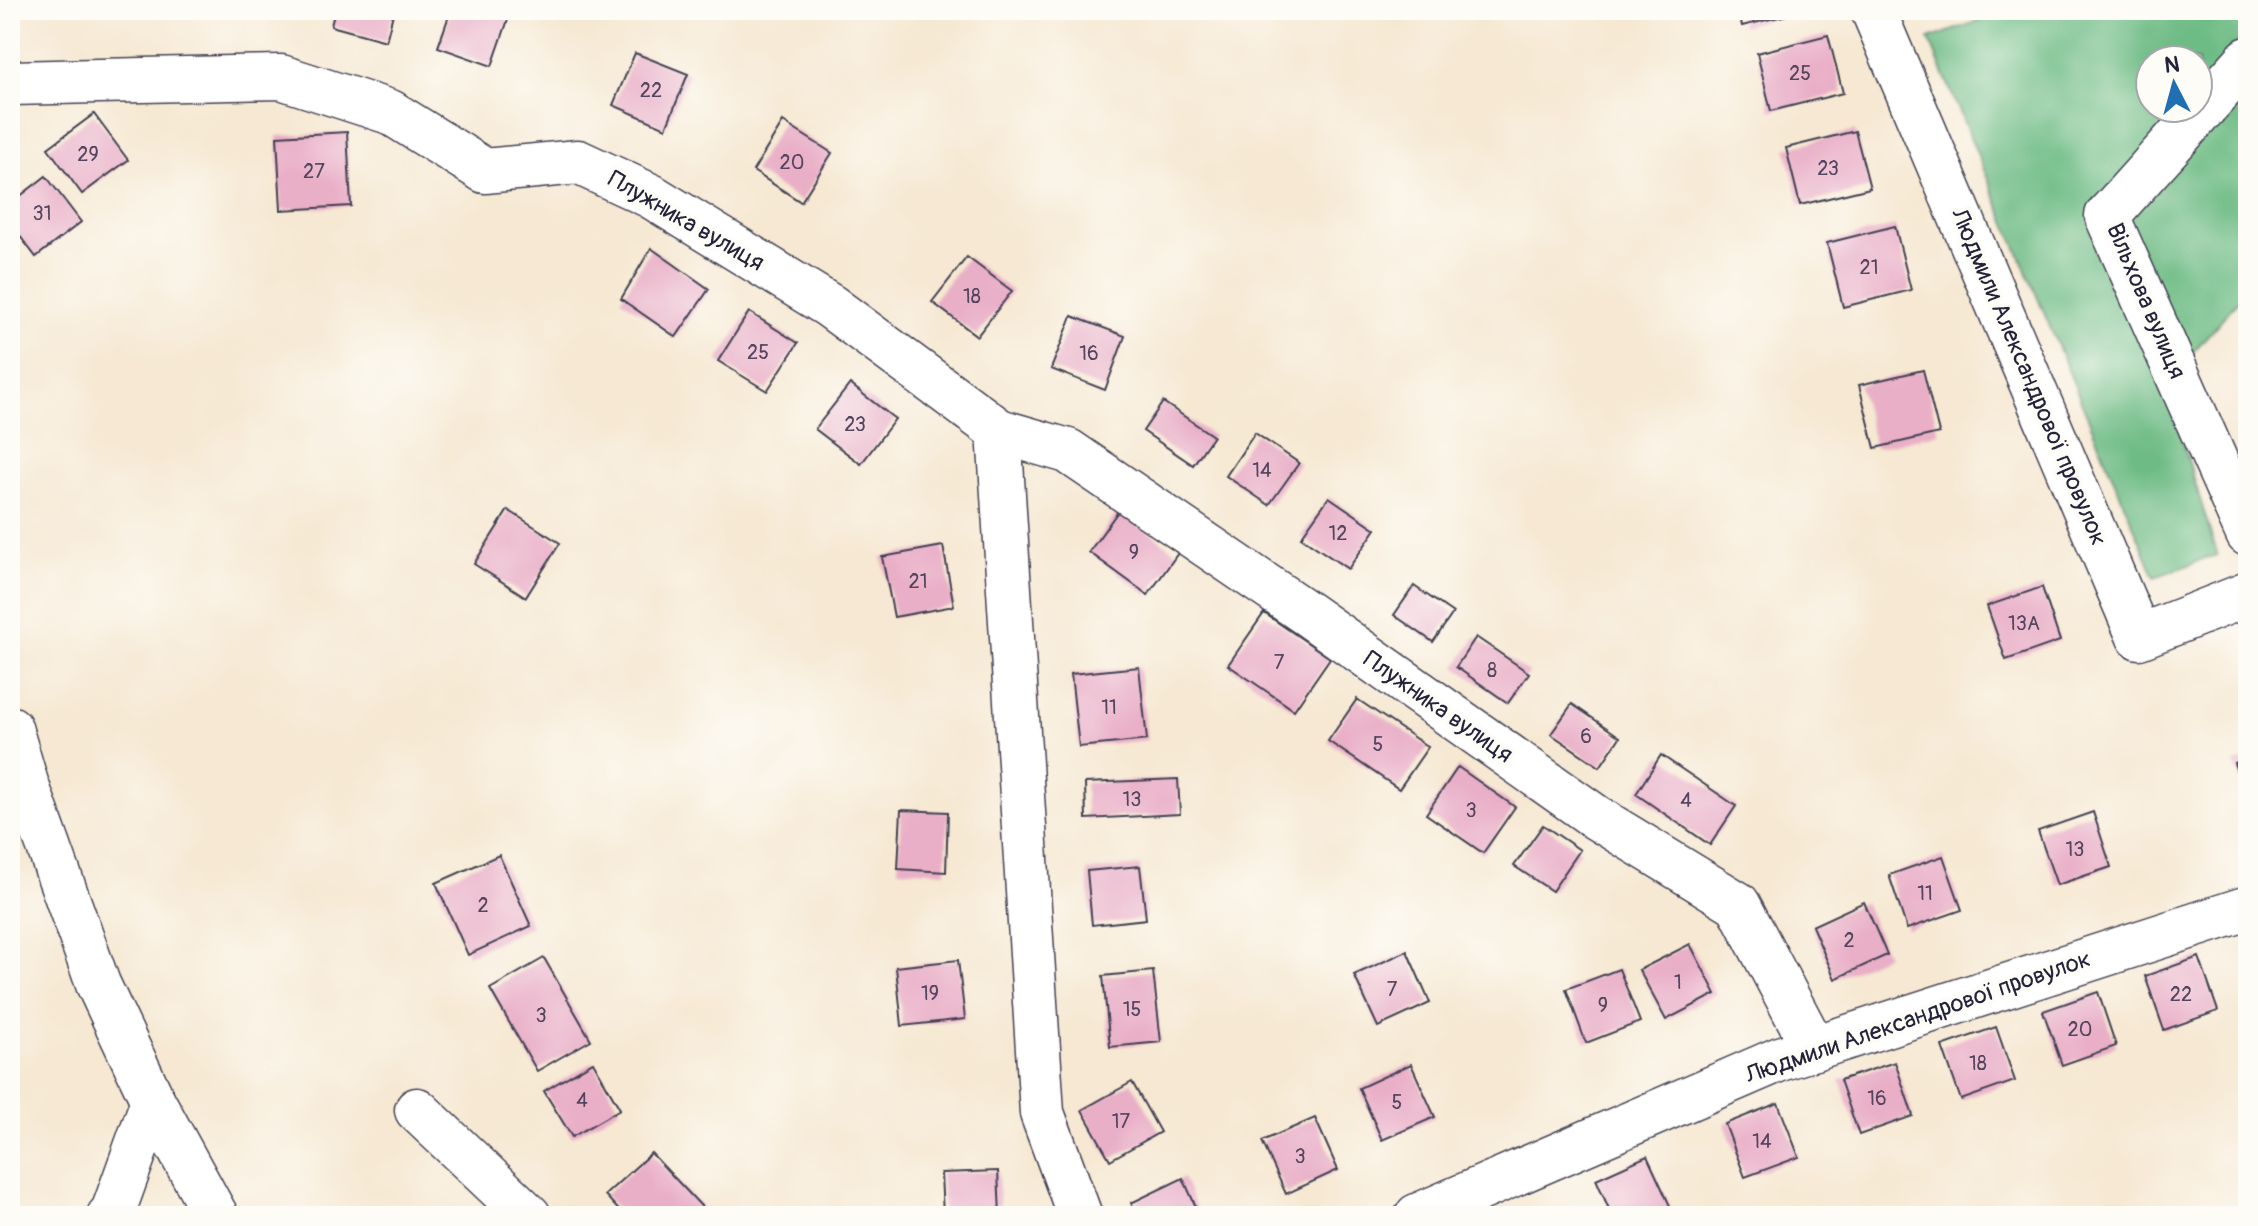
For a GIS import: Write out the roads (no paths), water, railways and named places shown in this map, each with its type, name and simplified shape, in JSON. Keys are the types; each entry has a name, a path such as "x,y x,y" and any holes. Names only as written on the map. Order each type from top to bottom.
{"main road":[{"name":"Людмили Александрової провулок","path":"1873,10 2139,637 2248,594"},
{"name":"Вільхова вулиця","path":"2248,59 2107,216 2248,534"},
{"name":"Плужника вулиця","path":"10,83 281,77 390,112 485,171 578,162 651,196 830,306 999,431 1068,451 1309,615 1597,818 1738,904 1814,1048"},
{"path":"999,431 1042,1113 1080,1216"},
{"path":"10,728 26,783 98,984 153,1101 216,1216"},
{"name":"Людмили Александрової провулок","path":"1417,1216 1780,1059 2248,908"},
{"path":"109,1216 153,1101"},
{"path":"417,1110 529,1216"}]}
